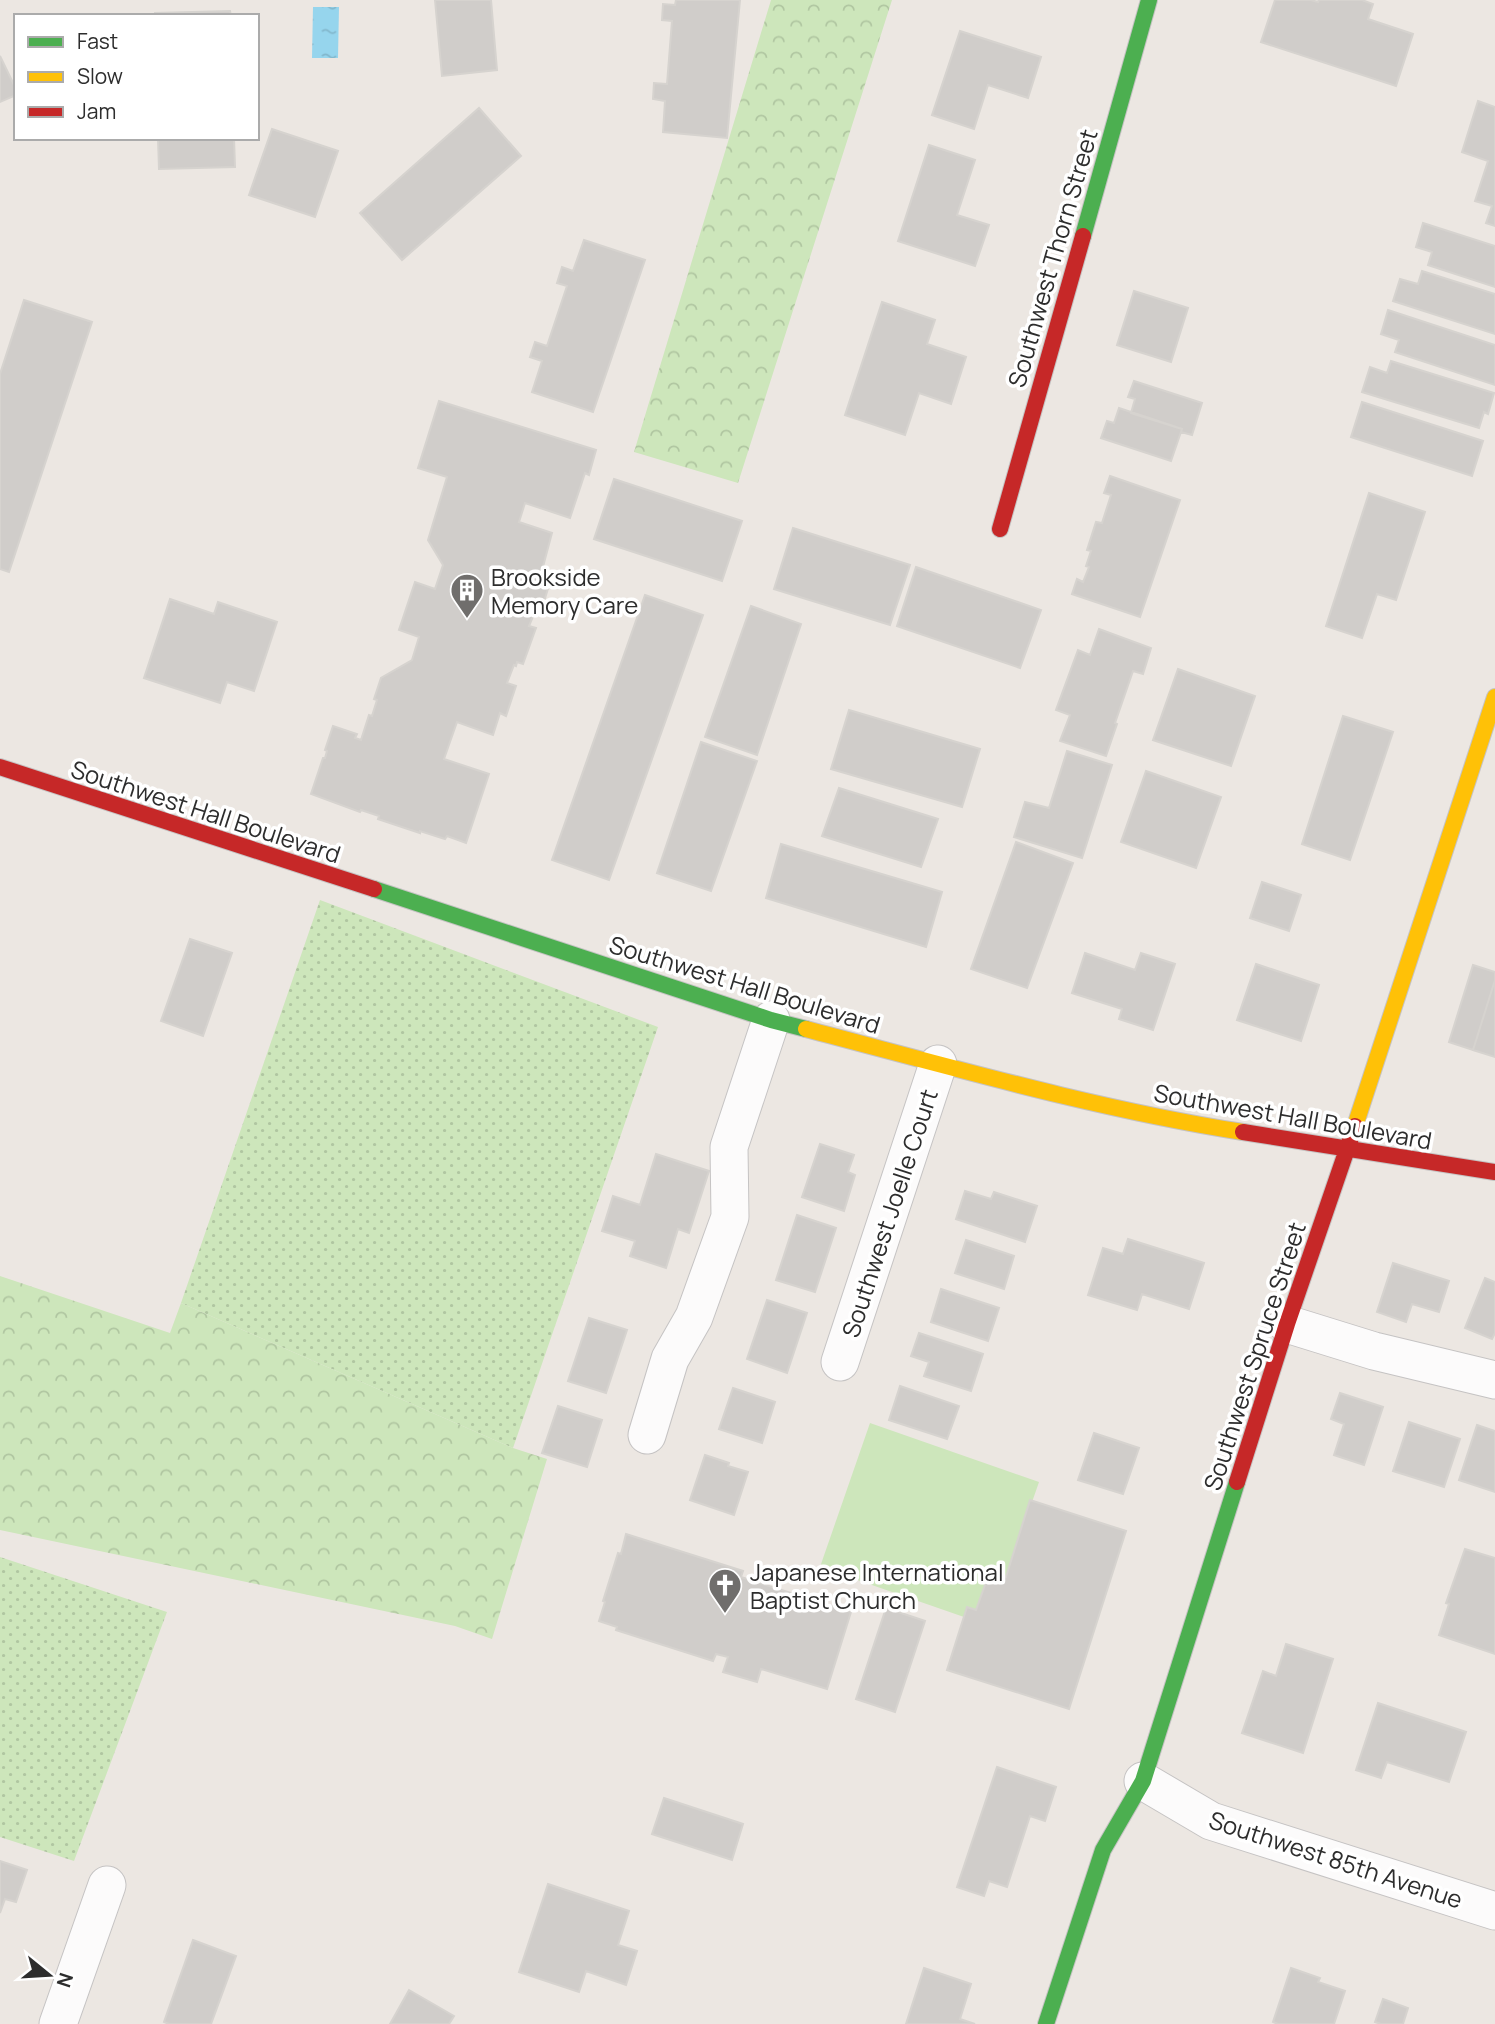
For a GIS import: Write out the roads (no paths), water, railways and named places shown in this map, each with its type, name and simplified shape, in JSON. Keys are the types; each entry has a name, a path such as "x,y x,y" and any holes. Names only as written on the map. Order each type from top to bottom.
{"street":[{"name":"Southwest Thorn Street","path":"1000,529 1149,0"},
{"name":"Southwest Spruce Street","path":"1046,2024 1103,1850 1143,1780 1287,1324 1348,1149 1495,697"},
{"name":"Southwest Hall Boulevard","path":"0,768 771,1020 1152,1116 1495,1172"},
{"path":"648,1435 670,1359 694,1317 730,1217 729,1147 771,1020"},
{"name":"Southwest Joelle Court","path":"839,1362 938,1064"},
{"path":"1287,1324 1374,1351 1495,1380"},
{"name":"Southwest 85th Avenue","path":"1143,1780 1211,1821 1495,1911"},
{"path":"58,2024 107,1885"}],"water":[{"path":"313,7 339,7 338,58 312,58"}],"place":[{"name":"Brookside Memory Care","path":"467,620"},
{"name":"Japanese International Baptist Church","path":"725,1615"}]}
